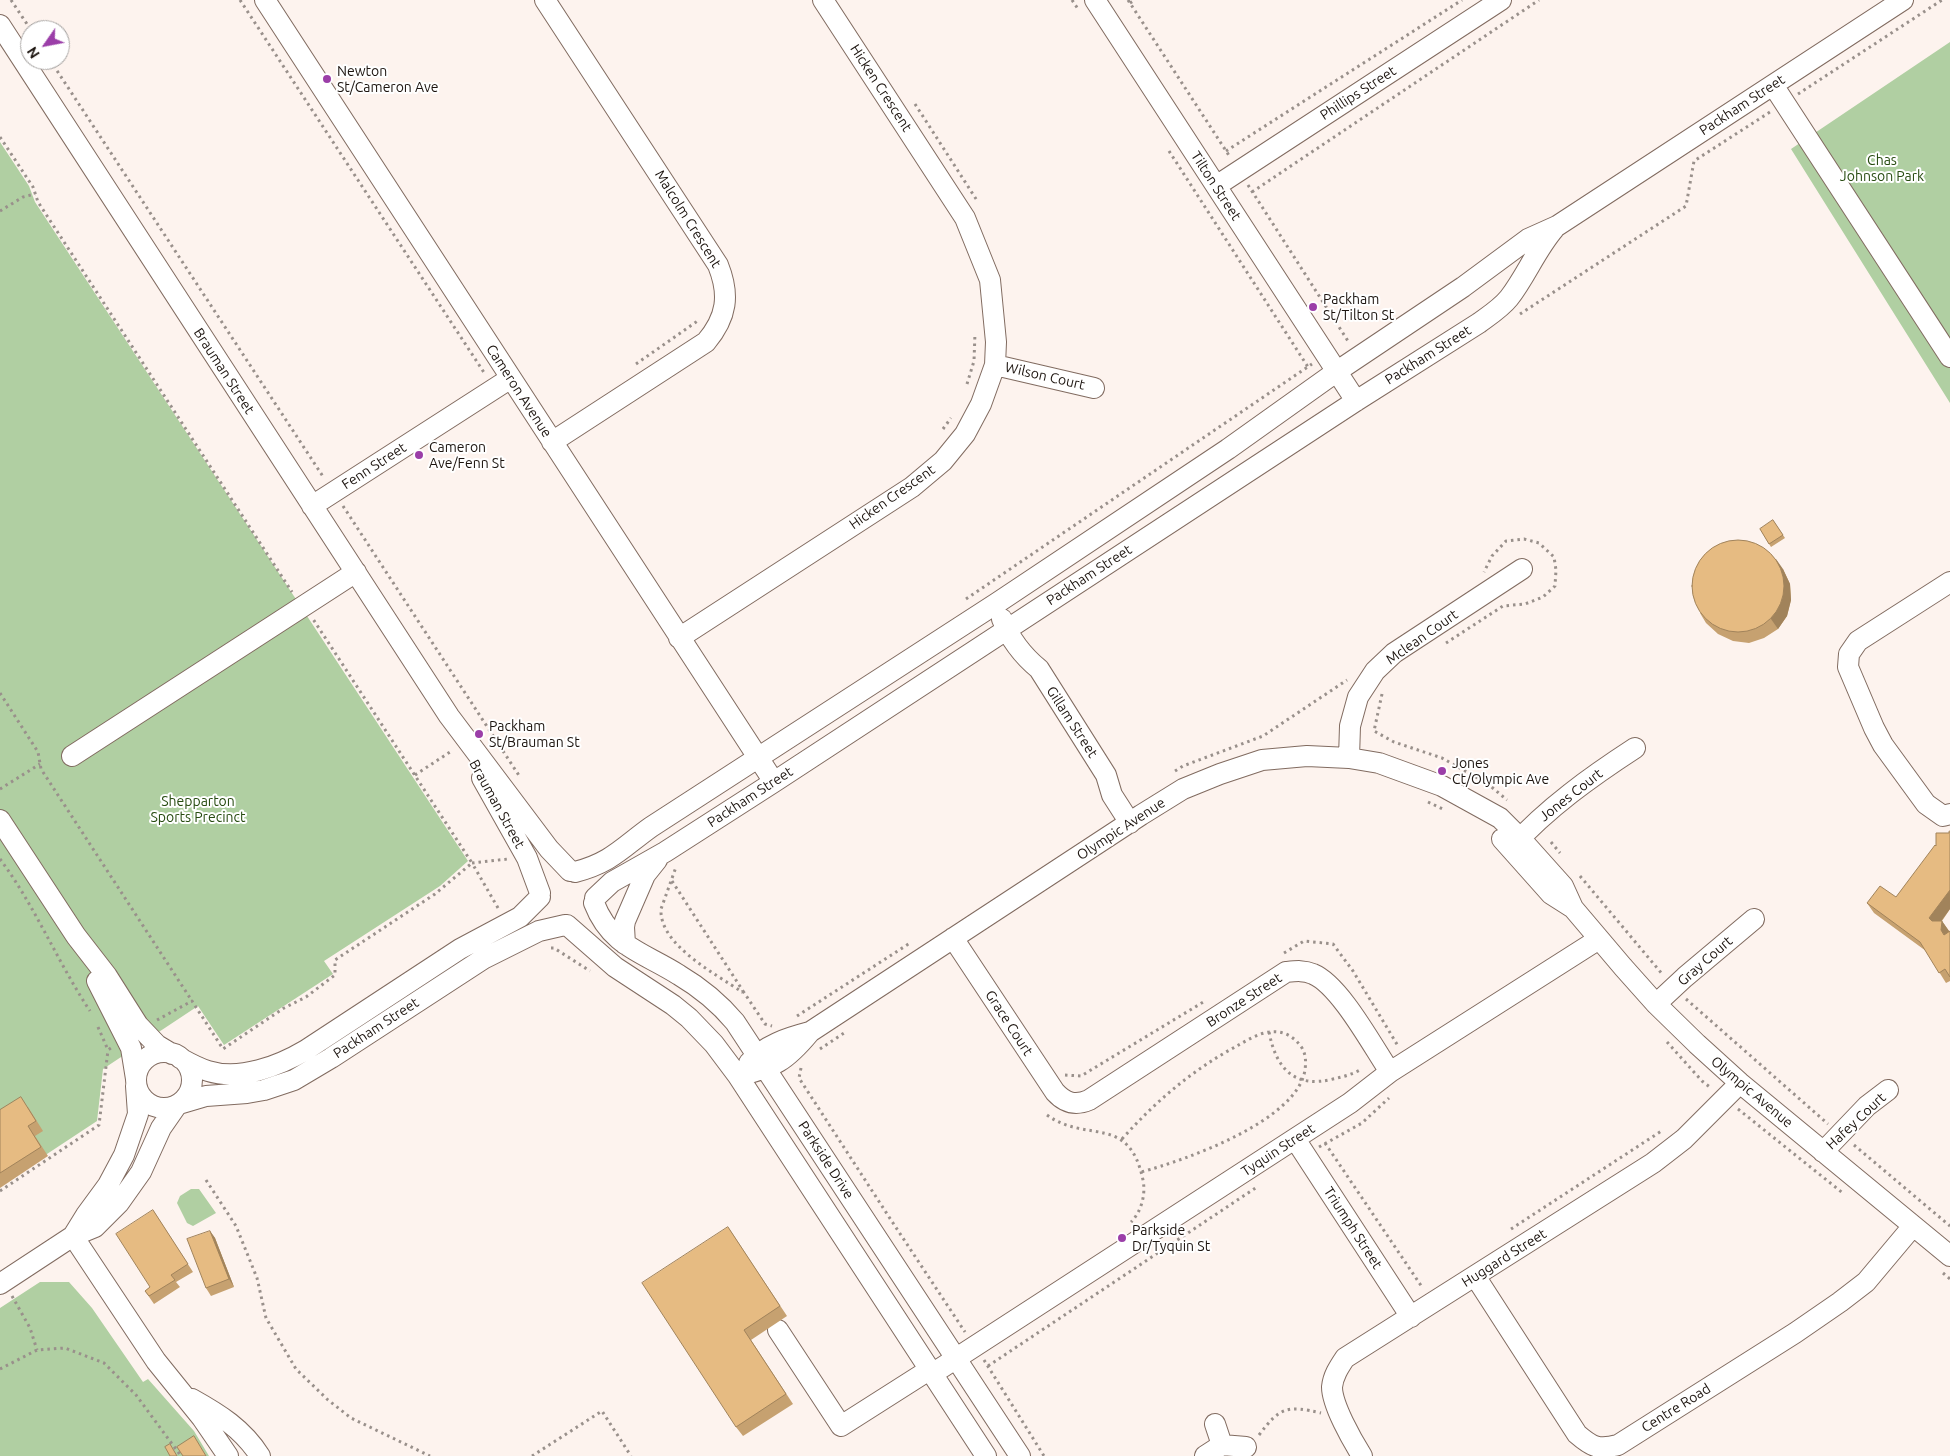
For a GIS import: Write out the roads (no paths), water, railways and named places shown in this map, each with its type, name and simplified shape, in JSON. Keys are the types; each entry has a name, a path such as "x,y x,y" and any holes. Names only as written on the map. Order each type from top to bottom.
{"street":[{"name":"Cameron Avenue","path":"265,0 774,782"},
{"name":"Malcolm Crescent","path":"545,0 718,265 724,280 726,296 721,319 715,332 706,342 552,442"},
{"name":"Hicken Crescent","path":"679,638 912,487 944,461 965,434 977,412 995,365 996,342 990,280 965,218 823,0"},
{"name":"Tilton Street","path":"1095,0 1356,401"},
{"name":"Phillips Street","path":"1216,186 1501,0"},
{"name":"Packham Street","path":"573,871 606,862 651,827 997,603 1228,449 1331,363 1463,287 1528,239 1557,226 1903,0"},
{"name":"Brauman Street","path":"0,25 502,800 527,858 540,895"},
{"path":"1773,85 1950,357"},
{"name":"Packham Street","path":"594,900 612,882 665,852 774,782 1497,310 1509,298 1541,244 1557,226"},
{"name":"Wilson Court","path":"995,365 1094,388"},
{"name":"Fenn Street","path":"312,506 511,378"},
{"name":"Mclean Court","path":"1349,758 1350,726 1358,697 1375,671 1394,653 1522,569"},
{"path":"72,756 356,572"},
{"path":"1950,582 1858,641 1852,648 1848,660 1849,673 1883,745 1926,804 1943,816 1950,814"},
{"name":"Gillam Street","path":"997,603 1012,626 1024,656 1039,669 1106,775 1123,789 1135,819"},
{"name":"Jones Court","path":"1522,837 1613,762 1635,748"},
{"name":"Olympic Avenue","path":"738,1076 787,1047 1135,819 1184,789 1220,774 1262,760 1307,756 1349,758 1379,763 1442,786 1522,837 1552,894 1574,908 1656,1004 1740,1083 1913,1226 1943,1262"},
{"name":"Brauman Street","path":"502,800 573,871"},
{"path":"0,820 76,936 103,994 134,1034 133,1052 138,1114 124,1155 108,1185 82,1219 73,1236"},
{"path":"625,944 624,925 640,884 647,872 665,852"},
{"path":"573,871 583,875 589,882 593,889 594,900 590,914 584,920 577,924 566,925 554,922 546,915 542,908 540,895 545,882 551,876 558,872 573,871"},
{"name":"Packham Street","path":"134,1034 205,1070 219,1074 247,1072 284,1062 306,1050 468,944 522,915 540,895"},
{"name":"Parkside Drive","path":"594,900 600,919 625,944 678,974 715,1000 735,1022 1017,1450"},
{"name":"Gray Court","path":"1656,1004 1754,919"},
{"name":"Packham Street","path":"136,1083 140,1096 152,1106 167,1108 206,1096 264,1090 294,1080 482,959 539,932 566,925"},
{"name":"Parkside Drive","path":"566,925 615,967 690,1018 714,1044 738,1076 986,1456"},
{"name":"Grace Court","path":"953,938 1054,1092 1071,1103"},
{"name":"Tyquin Street","path":"778,1330 842,1426 975,1347 1350,1103 1390,1072 1600,939"},
{"name":"Bronze Street","path":"1071,1103 1077,1104 1089,1100 1286,972 1302,971 1314,974 1327,983 1340,998 1390,1072"},
{"path":"0,1284 73,1236 95,1227 119,1203 141,1172 161,1128 178,1104 188,1094 191,1081 188,1068 176,1056 158,1053 145,1059 139,1066 136,1083"},
{"name":"Huggard Street","path":"1362,1456 1335,1402 1332,1387 1336,1370 1345,1358 1653,1163 1684,1139 1716,1097 1740,1083"},
{"name":"Hafey Court","path":"1823,1152 1867,1106 1888,1090"},
{"name":"Triumph Street","path":"1295,1139 1411,1317"},
{"name":"Centre Road","path":"1475,1276 1577,1434 1589,1444 1604,1448 1618,1445 1796,1333 1840,1302 1866,1282 1913,1226"},
{"path":"73,1236 131,1325 174,1386 202,1418 228,1456"},
{"path":"174,1386 236,1427 260,1456"},
{"path":"1215,1424 1222,1445"},
{"path":"1206,1456 1222,1445 1252,1443"},
{"path":"995,1456 1017,1450"}],"place":[{"name":"Newton St/Cameron Ave","path":"327,79"},
{"name":"Packham St/Tilton St","path":"1313,307"},
{"name":"Cameron Ave/Fenn St","path":"419,455"},
{"name":"Packham St/Brauman St","path":"479,734"},
{"name":"Jones Ct/Olympic Ave","path":"1442,771"},
{"name":"Parkside Dr/Tyquin St","path":"1122,1238"}],"park label":[{"name":"Chas Johnson Park","path":"1882,168"},
{"name":"Shepparton Sports Precinct","path":"198,810"}]}
